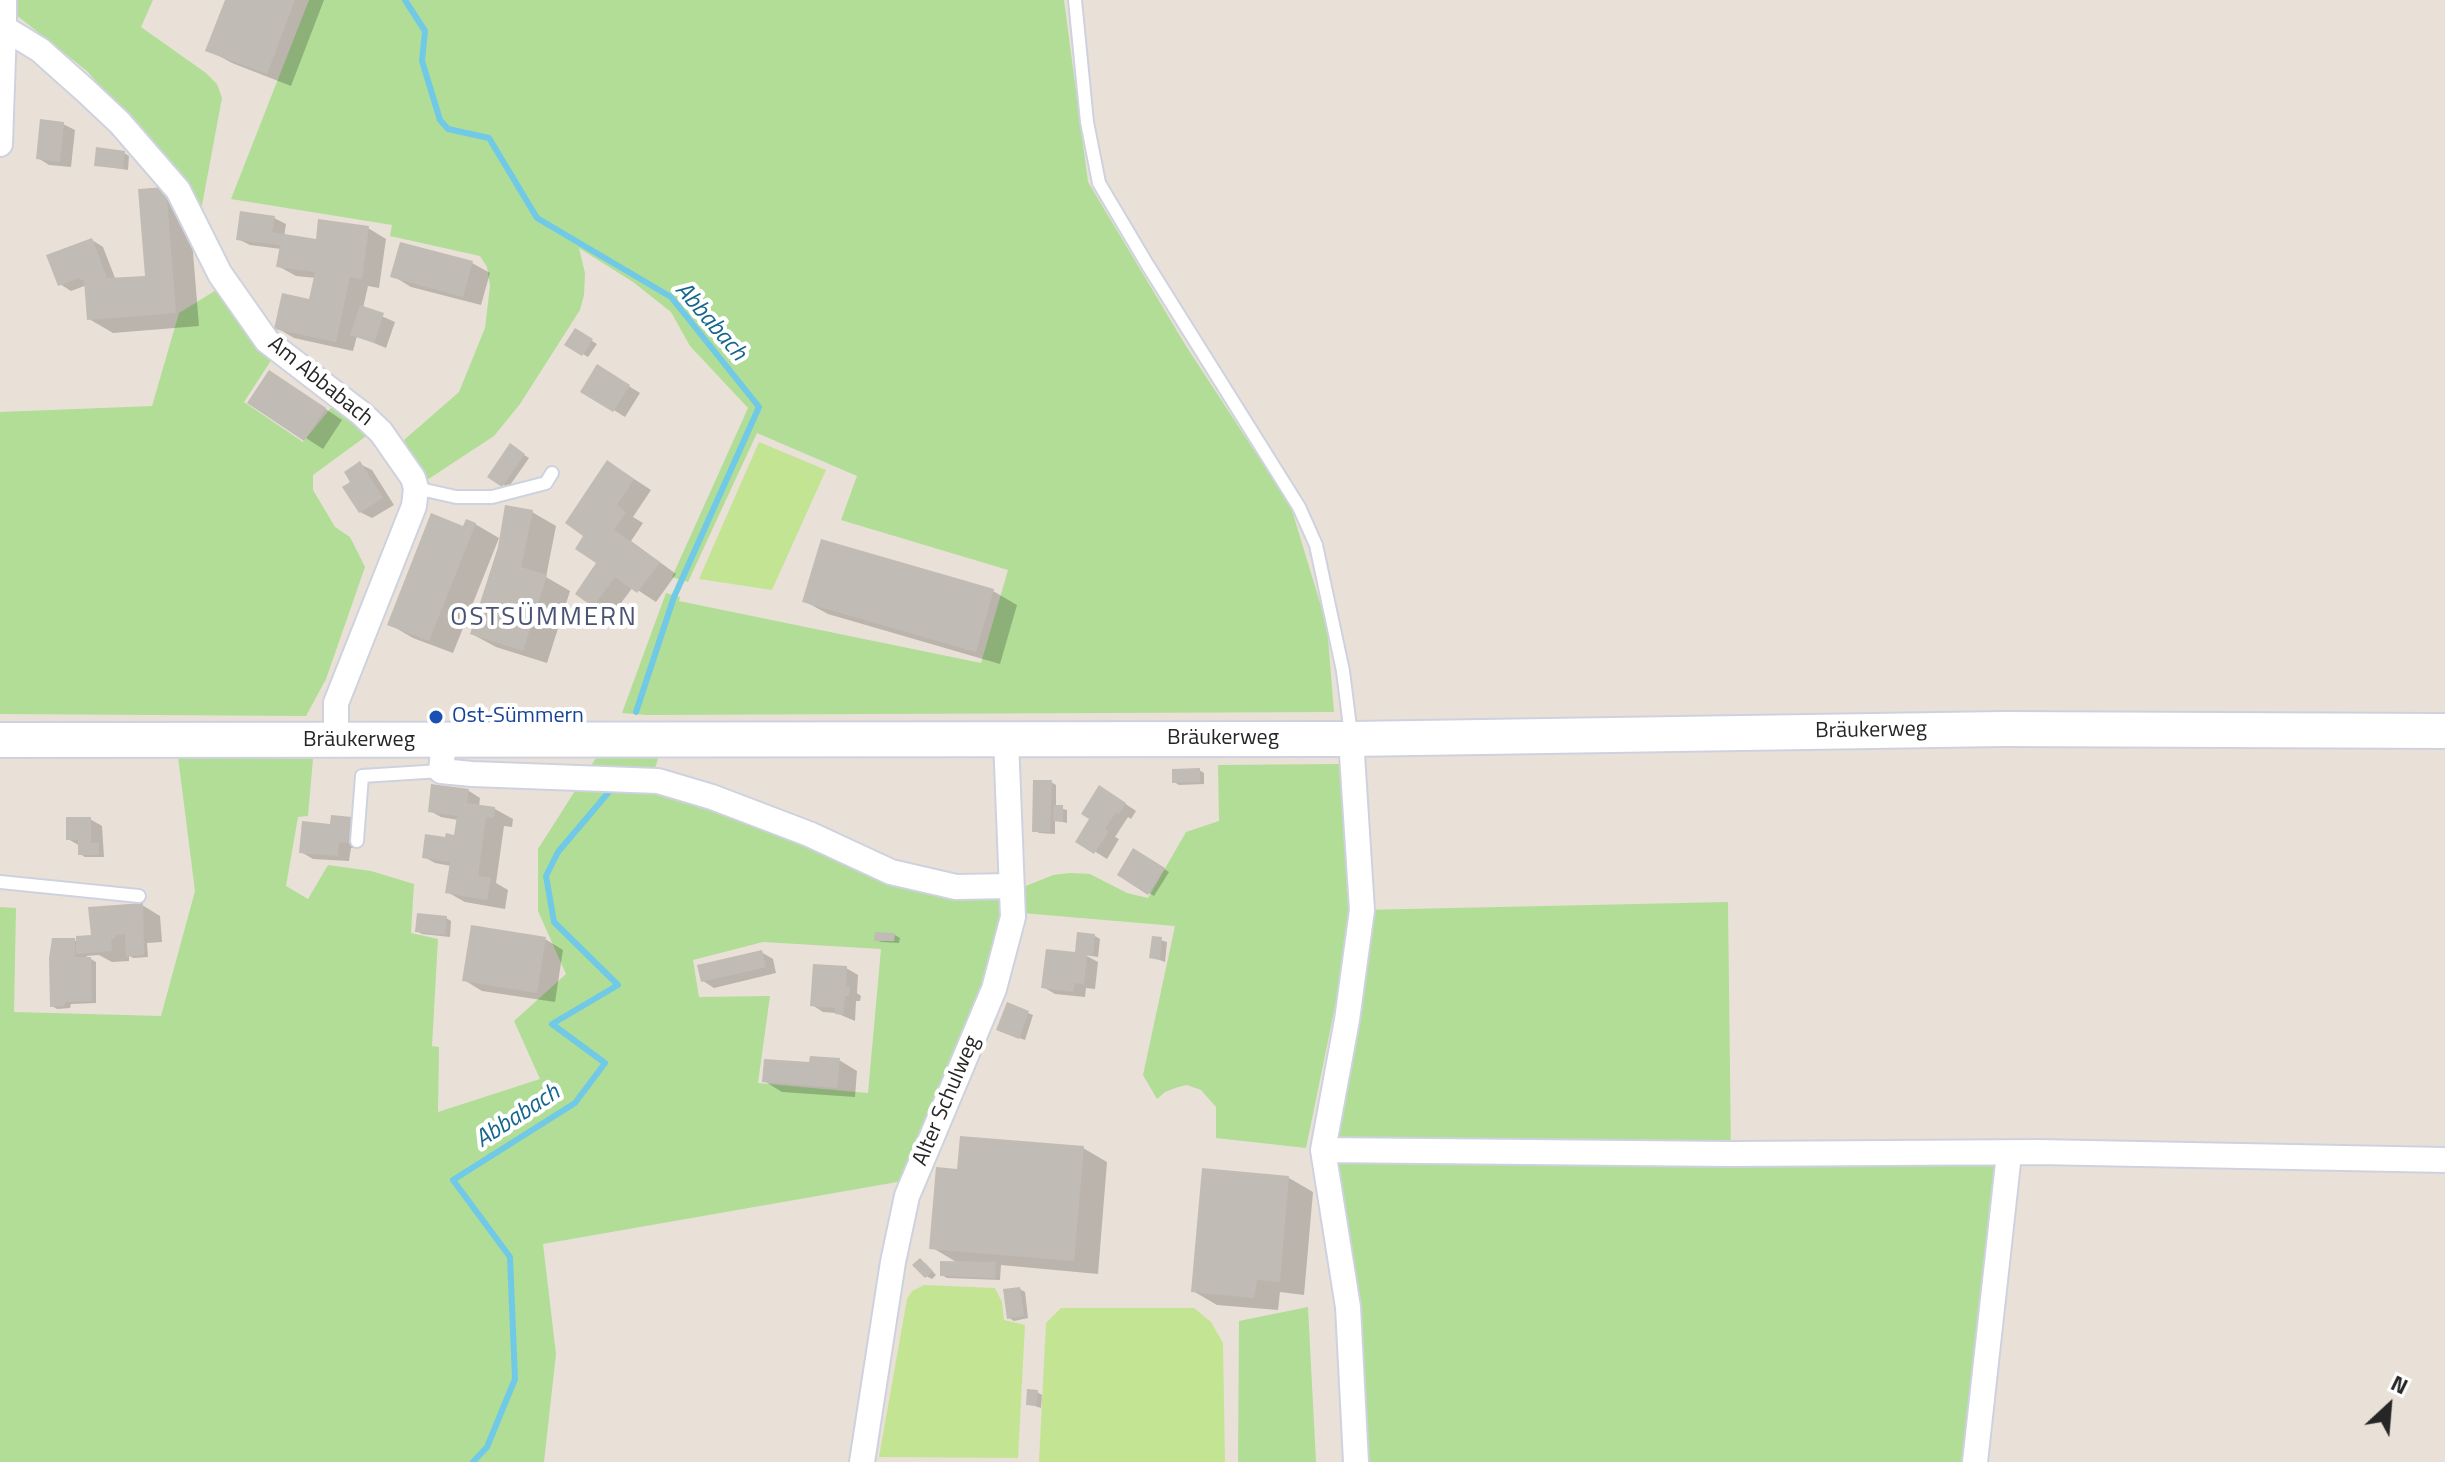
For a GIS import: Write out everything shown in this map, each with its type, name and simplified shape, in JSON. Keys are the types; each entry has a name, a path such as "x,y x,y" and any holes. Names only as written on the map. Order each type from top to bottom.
{"main road":[{"name":"Bräukerweg","path":"0,740 336,741 443,756 1006,739 1351,739 2003,729 2445,731"}],"street":[{"path":"0,144 4,0"},
{"name":"Am Abbabach","path":"4,28 40,50 120,123 178,190 220,274 267,341 338,394 381,432 408,468 416,488"},
{"path":"336,741 336,703 414,506 416,488"},
{"name":"Alter Schulweg","path":"862,1462 893,1262 907,1196 994,989 1013,917 1006,739"},
{"path":"1351,739 1362,910 1347,1020 1323,1150 1348,1307 1356,1462"},
{"path":"443,756 472,774 658,781 712,797 795,829 891,872 956,887 1011,886"},
{"path":"1323,1150 2445,1160"},
{"path":"1975,1462 2009,1154"}],"lane":[{"path":"1075,0 1087,122 1099,183 1299,507 1316,545 1343,671 1351,739"},
{"path":"416,488 456,497 492,497 546,483 552,473"},
{"path":"357,841 362,776 443,756"},
{"path":"0,882 139,896"}],"green space":[{"path":"12,0 153,0 141,27 206,73 217,84 222,98 200,216 183,180 87,71 15,14"},
{"path":"309,0 1064,0 1088,182 1186,346 1291,507 1327,626 1334,712 622,713 666,593 680,597 679,601 981,663 1008,570 841,520 857,476 757,433 688,582 672,577 748,408 690,346 671,312 633,282 579,248 585,273 580,310 520,404 494,436 427,480 404,440 459,392 485,328 490,286 487,267 480,256 390,236 392,225 231,199"},
{"path":"218,289 272,359 244,402 303,442 334,404 369,434 313,475 313,490 335,527 350,537 365,567 326,679 306,716 0,714 0,412 152,406 179,313"},
{"path":"759,442 826,470 772,590 699,579"},
{"path":"603,747 662,747 649,786 810,842 1006,893 989,988 903,1181 543,1244 556,1354 544,1462 0,1462 0,907 16,908 14,1012 161,1016 195,891 178,757 313,759 308,816 298,817 286,886 308,899 328,865 371,871 414,884 411,933 438,939 432,1046 439,1047 438,1112 540,1079 514,1021 566,974 538,911 538,849","holes":["763,942 881,949 868,1093 758,1083 770,996 699,997 693,960"]},
{"path":"1340,764 1346,767 1351,929 1306,1148 1216,1138 1216,1107 1201,1090 1187,1085 1165,1092 1157,1099 1143,1075 1175,926 1022,913 1021,888 1053,875 1090,874 1127,893 1148,898 1186,832 1219,821 1218,765"},
{"path":"1728,902 1731,1154 2009,1154 1975,1462 1356,1462 1323,1150 1362,910"},
{"path":"924,1285 995,1288 1002,1302 1004,1320 1025,1325 1018,1458 879,1457 907,1299 912,1291"},
{"path":"1308,1307 1316,1462 1238,1462 1239,1321"},
{"path":"1061,1308 1194,1308 1211,1322 1223,1343 1225,1462 1039,1462 1046,1323"}],"building":[{"path":"225,0 295,0 267,74 205,51"},
{"path":"40,119 64,122 60,162 36,159"},
{"path":"96,147 125,151 123,169 94,166"},
{"path":"166,187 176,313 87,320 84,281 79,278 58,286 46,255 92,238 107,278 145,276 138,189"},
{"path":"240,211 275,216 272,232 316,239 318,219 369,226 362,279 350,277 336,342 274,329 282,293 309,299 315,272 276,267 280,245 236,240"},
{"path":"400,242 473,261 463,297 390,277"},
{"path":"360,305 384,313 374,343 350,335"},
{"path":"575,328 593,339 582,356 564,345"},
{"path":"597,364 630,385 613,412 580,392"},
{"path":"269,370 326,408 304,441 247,403"},
{"path":"510,443 525,454 502,487 487,477"},
{"path":"607,460 634,479 617,505 626,512 614,530 660,562 637,593 615,577 593,607 575,594 596,563 575,549 583,536 565,523"},
{"path":"360,461 383,498 359,513 342,487 350,482 344,472"},
{"path":"505,505 533,510 521,567 547,575 523,651 470,634 498,547"},
{"path":"431,513 463,526 466,519 476,523 429,641 387,625"},
{"path":"821,539 994,589 976,652 802,602"},
{"path":"1200,768 1200,782 1172,783 1172,769"},
{"path":"1033,780 1052,780 1050,832 1032,832"},
{"path":"431,784 469,789 467,803 495,807 494,818 486,817 478,876 491,878 487,900 445,893 450,862 422,858 425,834 454,835 457,816 428,812"},
{"path":"1099,785 1126,803 1105,829 1109,831 1094,854 1075,842 1089,819 1081,814"},
{"path":"1054,805 1063,805 1063,822 1053,821"},
{"path":"331,815 352,817 350,843 339,842 338,856 299,853 302,821 330,824"},
{"path":"66,817 91,817 91,843 99,843 99,855 78,855 78,840 66,840"},
{"path":"1133,848 1165,868 1148,895 1117,875"},
{"path":"143,903 144,955 126,957 125,934 115,935 115,939 111,939 112,951 76,954 76,936 91,935 88,907"},
{"path":"417,913 447,916 445,935 415,932"},
{"path":"471,925 546,937 537,993 462,981"},
{"path":"875,932 895,933 894,941 874,941"},
{"path":"1077,932 1095,934 1093,955 1087,955 1084,984 1075,983 1073,992 1041,988 1046,949 1075,952"},
{"path":"1152,936 1162,937 1160,960 1149,958"},
{"path":"52,938 75,938 75,957 91,957 92,1001 66,1002 64,1006 50,1007 49,958"},
{"path":"762,950 766,967 701,982 697,965"},
{"path":"813,964 847,966 846,987 850,987 849,996 845,996 843,1015 835,1014 835,1008 810,1006"},
{"path":"1007,1002 1029,1011 1019,1039 996,1030"},
{"path":"810,1056 840,1058 837,1088 762,1082 764,1059 809,1062"},
{"path":"960,1136 1084,1146 1074,1261 929,1249 936,1167 957,1169"},
{"path":"1202,1168 1289,1176 1280,1282 1257,1280 1254,1298 1191,1292"},
{"path":"920,1258 933,1271 925,1278 912,1265"},
{"path":"940,1261 996,1262 995,1278 940,1276"},
{"path":"1020,1287 1024,1316 1007,1319 1003,1289"},
{"path":"1027,1389 1038,1390 1036,1406 1026,1405"}],"waterway":[{"name":"Abbabach","path":"405,0 425,31 422,61 440,120 448,129 489,138 537,218 671,297 759,407 674,597 636,712"},
{"name":"Abbabach","path":"473,1462 487,1447 515,1379 510,1257 453,1180 575,1103 605,1063 552,1024 618,985 554,922 546,876 558,852 613,787"}],"place":[{"name":"Ost-Sümmern","path":"436,717"}],"district":[{"name":"OSTSÜMMERN","path":"544,619"}]}
